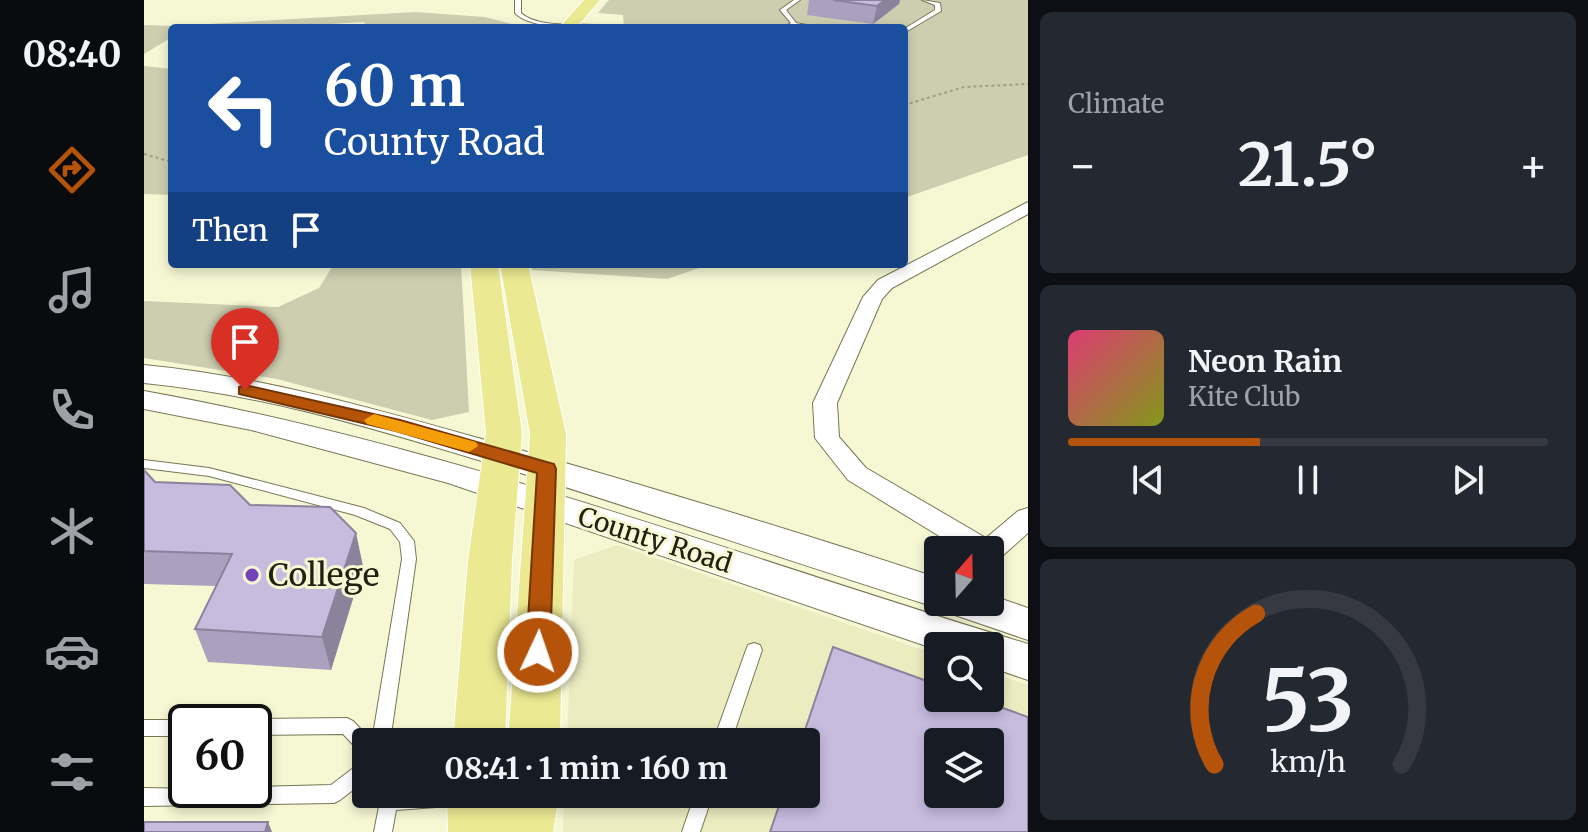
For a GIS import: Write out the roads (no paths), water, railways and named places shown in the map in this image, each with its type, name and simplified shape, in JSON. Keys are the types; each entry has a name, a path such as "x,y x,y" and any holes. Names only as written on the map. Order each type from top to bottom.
{"main road":[{"path":"571,24 592,0"},
{"path":"480,728 504,433 484,268"},
{"path":"515,268 548,434 535,728"},
{"name":"County Road","path":"144,374 276,396 500,472 963,618 1028,624"},
{"name":"County Road","path":"144,400 275,423 500,472"},
{"name":"County Road","path":"546,486 924,589"},
{"path":"1004,654 1028,662"}],"street":[{"path":"961,536 857,474 827,438 825,403 873,297 885,284 1028,207"},
{"path":"1004,539 1028,518"}],"lane":[{"path":"518,0 518,13 523,18 553,24"},
{"path":"794,24 783,10 797,0"},
{"path":"908,29 938,11 938,4 925,0"},
{"path":"144,464 209,472 359,511 395,526 407,541 409,559 383,728"},
{"path":"727,728 754,650"},
{"path":"272,727 347,726 352,731"},
{"path":"144,728 168,728"},
{"path":"144,797 334,794 352,780"},
{"path":"383,832 386,808"},
{"path":"691,832 699,808"}],"place":[{"name":"College","path":"252,575"}]}
